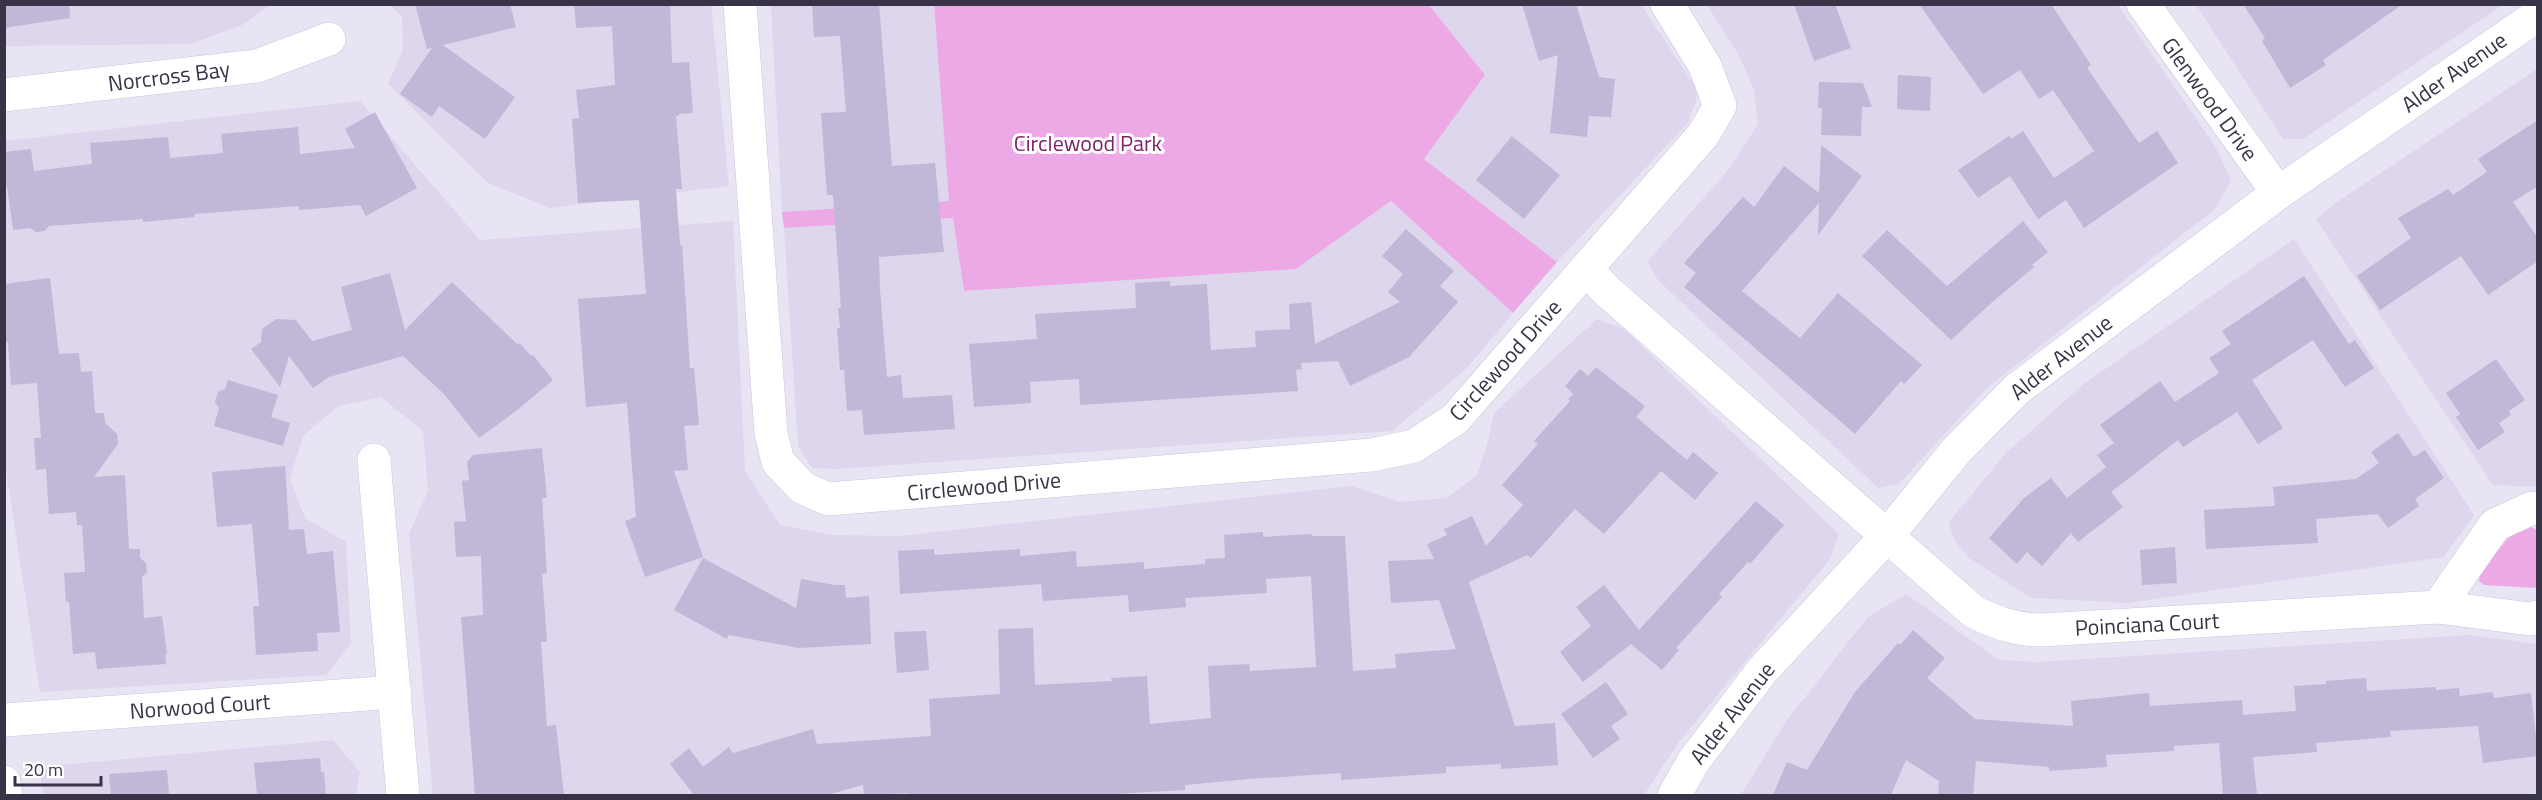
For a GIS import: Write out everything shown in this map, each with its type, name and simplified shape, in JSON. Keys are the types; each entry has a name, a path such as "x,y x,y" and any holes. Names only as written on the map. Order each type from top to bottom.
{"street":[{"name":"Circlewood Drive","path":"740,4 771,433 778,462 803,488 828,499 1372,455 1414,446 1455,419 1703,135 1720,106 1705,66 1667,4"},
{"name":"Glenwood Drive","path":"2143,4 2278,193"},
{"name":"Alder Avenue","path":"1674,795 1693,762 1762,671 1886,537 1956,451 2016,390 2278,193 2538,15"},
{"name":"Norcross Bay","path":"4,95 257,66 329,39"},
{"path":"1587,270 1607,291 1886,537"},
{"path":"374,460 396,692 403,795"},
{"path":"2438,607 2495,525 2532,508 2538,509"},
{"name":"Poinciana Court","path":"1886,537 1974,612 1998,624 2021,630 2438,607 2530,619 2538,617"},
{"name":"Norwood Court","path":"4,720 396,692"},
{"path":"4,782 6,795"}],"shaded area":[{"path":"4,5 270,5 242,25 191,44 5,46"},
{"path":"390,5 711,5 729,186 550,208 488,183 388,84 403,50 402,17"},
{"path":"771,5 934,5 949,201 782,212"},
{"path":"1429,5 1641,5 1699,92 1688,123 1557,262 1424,159 1485,75"},
{"path":"1707,5 2118,5 2217,149 2231,181 2215,209 1987,388 1899,484 1878,488 1658,280 1647,262 1728,170 1758,124 1754,89 1738,54"},
{"path":"2196,5 2503,5 2303,139 2283,139"},
{"path":"2537,69 2537,487 2493,485 2316,219 2340,200"},
{"path":"360,101 480,240 733,221 745,471 780,525 833,535 899,536 1352,486 1400,502 1447,498 1477,475 1494,413 1597,319 1624,329 1839,534 1830,559 1678,743 1644,795 433,795 409,534 428,491 423,431 381,397 338,406 303,436 290,479 305,518 346,542 351,644 326,675 40,692 5,464 4,141"},
{"path":"1391,201 1513,313 1466,369 1392,431 836,469 812,468 798,446 784,228 953,218 964,291 1296,269"},
{"path":"2294,239 2474,515 2444,557 2127,603 2031,598 1969,558 1954,540 1949,522 2006,453 2085,383"},
{"path":"1906,594 1999,660 2037,662 2470,635 2537,644 2537,793 2495,796 1740,796 1787,720 1868,617"},
{"path":"333,740 360,772 356,795 44,796 39,767"}],"green space":[{"name":"Circlewood Park","path":"934,5 1429,5 1485,75 1424,159 1557,262 1513,313 1391,201 1296,269 964,291 953,218 784,228 782,212 949,201"},
{"path":"2529,526 2537,530 2537,588 2484,585 2479,581 2480,572 2514,531"}],"building":[{"path":"4,4 69,4 70,18 4,28"},
{"path":"415,4 510,4 516,27 443,45 515,97 485,139 439,106 432,117 400,94 432,48 427,49"},
{"path":"574,4 670,4 672,63 689,62 693,113 676,116 682,189 676,189 690,368 694,368 699,425 684,426 688,470 674,471 703,557 645,577 625,521 636,517 627,403 586,407 578,299 646,294 639,200 578,203 572,119 579,118 576,90 615,85 612,26 576,28"},
{"path":"812,4 879,4 892,166 935,163 944,252 879,257 880,290 887,377 901,375 903,398 952,395 955,429 864,435 862,410 847,411 844,370 840,370 837,328 840,328 838,308 841,308 833,195 827,195 821,113 846,112 840,36 814,37"},
{"path":"1522,4 1576,4 1599,77 1615,79 1611,117 1589,116 1587,137 1550,133 1558,55 1539,61"},
{"path":"1794,4 1835,4 1851,48 1814,61"},
{"path":"1919,4 2051,4 2091,65 2087,68 2139,143 2157,131 2178,163 2084,228 2066,200 2038,219 2010,176 1978,198 1958,170 2009,136 2011,139 2023,131 2054,178 2094,151 2053,90 2039,99 2020,70 1983,94"},
{"path":"2243,4 2403,4 2323,60 2326,65 2290,88 2262,41 2265,38"},
{"path":"1898,75 1931,77 1930,111 1897,109"},
{"path":"1819,82 1863,83 1872,107 1862,107 1861,136 1821,135 1822,108 1818,108"},
{"path":"375,112 417,188 366,216 360,205 299,210 299,206 195,214 195,217 143,222 143,219 49,226 45,231 36,232 30,228 13,230 7,186 4,186 4,152 31,149 34,171 92,164 90,143 168,137 170,158 223,153 221,134 298,127 300,154 355,148 345,129"},
{"path":"2538,120 2538,186 2513,202 2538,238 2538,261 2488,295 2461,256 2380,310 2357,276 2411,238 2398,218 2448,189 2453,195 2487,172 2478,159"},
{"path":"1512,136 1560,175 1524,219 1476,180"},
{"path":"1821,145 1862,176 1818,235 1819,203 1742,291 1800,338 1838,293 1922,365 1904,384 1901,381 1855,434 1684,287 1696,273 1684,263 1743,197 1754,207 1784,166 1819,193"},
{"path":"2023,221 2048,252 1951,340 1862,256 1887,230 1947,286"},
{"path":"1406,229 1454,271 1440,286 1458,302 1409,357 1350,386 1338,361 1301,363 1302,369 1296,370 1298,391 1080,405 1079,379 1030,382 1031,403 974,407 969,344 1037,339 1035,314 1136,308 1135,283 1170,281 1170,286 1207,284 1211,350 1256,347 1255,331 1290,329 1289,304 1311,302 1315,344 1400,302 1388,292 1403,274 1382,256"},
{"path":"390,273 405,330 452,282 518,345 520,343 531,356 533,355 553,380 479,438 444,394 403,356 329,377 313,388 289,356 280,387 251,349 261,342 262,329 276,319 296,320 312,341 352,330 341,287"},
{"path":"2304,276 2349,344 2355,340 2374,368 2345,387 2313,340 2252,380 2283,428 2258,444 2237,412 2183,447 2178,440 2111,492 2123,507 2078,542 2071,533 2042,566 2027,552 2017,564 1989,538 2024,498 2051,478 2067,498 2106,467 2097,455 2114,443 2100,425 2160,381 2175,402 2219,373 2209,358 2231,344 2222,331"},
{"path":"50,278 59,354 79,353 81,372 92,371 95,413 104,413 105,423 117,434 118,444 94,477 125,475 129,549 140,549 140,558 146,563 147,572 142,577 144,618 162,616 167,654 165,655 166,664 97,669 95,652 73,654 64,573 85,572 82,525 77,525 76,512 49,514 46,469 36,470 34,438 41,438 37,383 11,385 8,342 4,342 4,284"},
{"path":"2496,359 2525,400 2509,411 2511,415 2499,423 2505,432 2478,450 2456,417 2460,414 2446,393"},
{"path":"1596,367 1645,406 1636,417 1687,460 1693,452 1718,473 1695,500 1661,471 1604,534 1575,509 1531,558 1527,555 1469,582 1515,726 1555,723 1558,765 1501,769 1501,764 1446,767 1446,773 1341,780 1341,773 1185,785 1185,790 1097,795 908,795 908,793 864,795 863,785 827,795 694,795 670,764 689,748 703,767 729,747 733,753 813,729 817,744 931,736 929,699 1000,694 998,629 1033,628 1035,685 1112,681 1111,678 1147,676 1150,724 1211,718 1208,666 1249,664 1250,671 1316,667 1311,576 1266,579 1267,593 1185,598 1186,607 1129,612 1128,595 1043,601 1041,584 900,594 898,551 934,549 934,555 1020,549 1020,556 1076,551 1077,567 1144,562 1144,569 1205,564 1205,559 1225,558 1224,535 1263,532 1263,537 1312,534 1312,536 1345,536 1353,671 1396,668 1395,654 1456,649 1439,600 1391,603 1388,561 1434,559 1427,544 1447,535 1444,529 1472,516 1486,546 1523,505 1502,485 1538,444 1534,441 1570,401 1568,399 1573,394 1565,386 1580,369 1588,376"},
{"path":"228,380 278,395 271,417 290,423 283,446 214,426 219,408 215,402 218,392 225,389"},
{"path":"2398,433 2414,457 2425,450 2444,478 2415,499 2419,506 2388,528 2378,514 2316,519 2318,543 2206,549 2204,510 2275,506 2273,487 2356,479 2379,463 2371,452"},
{"path":"542,448 547,498 542,498 547,573 542,574 547,642 541,642 547,726 556,725 564,795 475,795 461,617 483,615 481,556 456,557 454,522 466,521 462,481 469,480 467,462 473,455"},
{"path":"285,466 289,530 304,529 307,554 333,551 340,632 317,633 318,651 256,655 253,606 259,606 252,524 217,527 212,472"},
{"path":"1756,501 1784,525 1750,564 1748,562 1719,594 1722,597 1676,648 1679,650 1662,670 1631,644 1583,682 1560,652 1591,626 1576,607 1604,585 1639,630"},
{"path":"2175,547 2177,583 2142,585 2140,550"},
{"path":"703,558 796,608 801,579 845,585 846,598 869,596 871,644 799,648 729,635 727,639 674,610"},
{"path":"1913,630 1945,658 1927,678 1975,719 2073,726 2071,701 2149,693 2150,706 2242,700 2243,715 2296,711 2294,686 2366,678 2367,691 2459,688 2460,696 2493,692 2494,698 2531,693 2538,756 2483,763 2478,726 2390,731 2391,737 2316,743 2317,752 2253,757 2257,795 2223,795 2219,743 2174,746 2174,751 2106,755 2107,767 2049,771 2049,767 1976,761 1973,795 1938,795 1939,781 1906,760 1891,795 1773,795 1787,762 1807,770 1855,692 1898,643 1900,645"},
{"path":"926,631 929,670 897,673 894,632"},
{"path":"1606,682 1628,714 1611,726 1620,739 1593,758 1561,714"},
{"path":"320,758 326,795 257,795 254,763"},
{"path":"167,770 169,795 111,795 109,774"}]}
